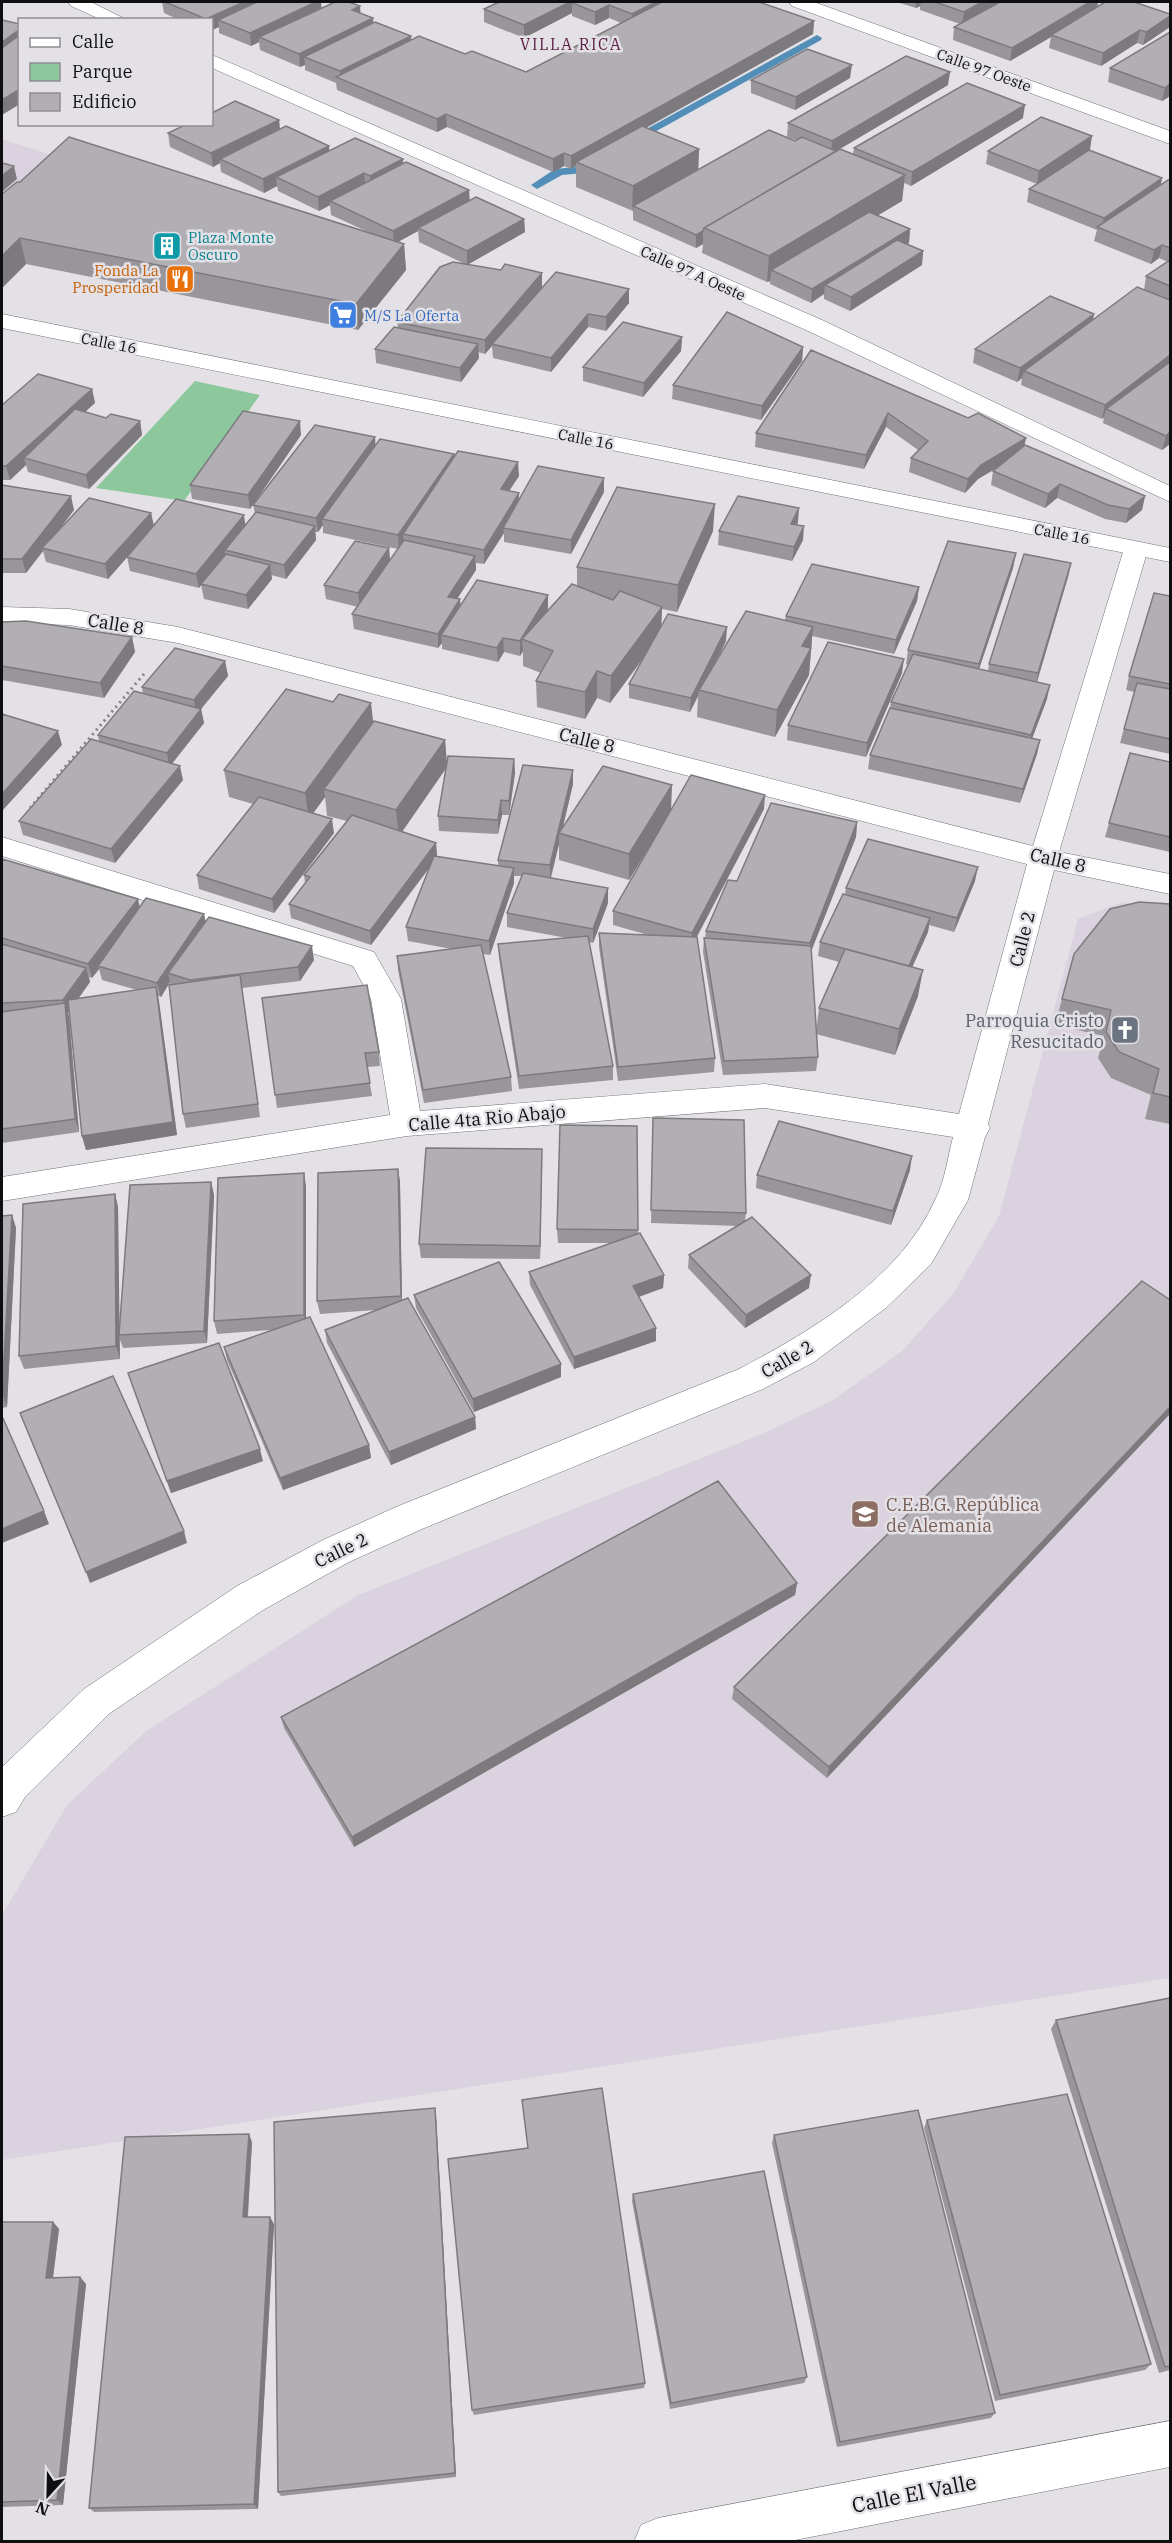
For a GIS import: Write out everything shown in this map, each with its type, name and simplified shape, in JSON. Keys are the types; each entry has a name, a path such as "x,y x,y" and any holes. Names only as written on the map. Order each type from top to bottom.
{"street":[{"path":"77,2 113,18"},
{"name":"Calle 97 Oeste","path":"798,2 1170,138"},
{"name":"Calle 97 A Oeste","path":"213,61 814,325 1170,495"},
{"name":"Calle 16","path":"2,321 1170,555"},
{"name":"Calle 2","path":"2,1798 11,1784 97,1701 250,1598 336,1551 409,1518 751,1379 802,1352 875,1298 919,1255 952,1200 974,1128 1043,858 1136,549"},
{"name":"Calle 8","path":"2,615 50,614 178,635 1043,858 1170,884"},
{"path":"2,846 364,959 386,999 407,1124"},
{"name":"Calle 4ta Rio Abajo","path":"2,1190 407,1124 765,1096 974,1128"},
{"name":"Calle El Valle","path":"658,2541 1170,2444"}],"path":[{"path":"25,814 178,635"}],"shaded area":[{"path":"2,139 74,162 2,225"},
{"name":"C.E.B.G. República de Alemania","path":"1122,902 1170,913 1170,1978 2,2160 2,1915 67,1805 146,1731 358,1595 762,1434 833,1400 902,1351 953,1294 999,1216 1078,919"}],"green space":[{"path":"195,381 260,395 184,501 96,488"}],"building":[{"path":"165,2 244,2 208,18"},
{"path":"257,2 316,2 250,33 218,20"},
{"path":"335,2 349,2 360,6 352,10 373,18 299,54 259,37"},
{"path":"499,2 570,2 524,25 484,9"},
{"path":"656,2 632,14 609,5 595,12 572,3"},
{"path":"662,2 759,2 814,21 571,156 564,153 553,159 446,114 437,119 336,77 419,36 465,54 472,51 526,72"},
{"path":"935,2 982,2 964,12"},
{"path":"1000,2 1090,2 1012,48 954,27"},
{"path":"1105,2 1134,2 1170,14 1170,16 1146,32 1140,30 1103,53 1051,35"},
{"path":"2,20 18,24 18,30 2,42"},
{"path":"375,22 411,36 340,71 304,57"},
{"path":"1170,32 1170,84 1165,88 1110,68"},
{"path":"18,36 18,90 2,100 2,48"},
{"path":"807,49 852,65 796,97 751,80"},
{"path":"906,56 950,72 832,141 788,123"},
{"path":"967,83 1025,105 912,172 854,148"},
{"path":"235,101 279,120 211,153 168,133 183,126 213,126 213,112"},
{"path":"1041,117 1092,136 1039,171 988,151"},
{"path":"286,126 329,146 263,179 220,159"},
{"path":"642,126 699,149 633,186 576,162"},
{"path":"769,130 795,141 802,137 836,151 704,228 696,235 633,206"},
{"name":"Plaza Monte Oscuro","path":"69,137 404,244 356,304 20,238 2,256 2,194 20,182"},
{"path":"355,138 403,159 370,176 364,173 318,197 276,177"},
{"path":"840,149 905,175 769,256 704,228"},
{"path":"1089,150 1162,178 1104,218 1029,189"},
{"path":"406,162 469,190 393,231 330,201"},
{"path":"2,163 14,166 2,176"},
{"path":"1170,180 1170,248 1162,245 1154,250 1097,227"},
{"path":"476,197 524,219 467,251 418,228"},
{"path":"869,212 910,229 812,289 771,270"},
{"path":"897,240 923,251 851,297 825,285"},
{"path":"1170,260 1170,286 1146,276"},
{"path":"453,262 501,270 505,264 542,273 485,340 397,322 440,267"},
{"path":"556,272 629,289 606,317 588,314 551,358 492,344"},
{"path":"1137,287 1170,300 1170,355 1105,405 1024,371"},
{"path":"1050,296 1094,314 1020,368 975,349"},
{"path":"727,312 803,347 762,406 673,385"},
{"path":"623,322 682,337 644,383 583,367"},
{"path":"394,327 478,344 460,368 375,349"},
{"path":"811,350 968,418 978,413 1026,438 981,465 968,479 911,458 928,441 888,413 866,455 756,433"},
{"path":"1170,362 1170,432 1166,436 1106,409"},
{"path":"38,374 92,389 6,466 2,466 2,405"},
{"path":"75,409 106,418 111,414 140,421 86,475 24,458"},
{"path":"243,411 300,421 248,495 190,485"},
{"path":"315,425 375,437 316,518 253,505"},
{"path":"380,439 454,454 398,535 322,519"},
{"path":"1025,445 1145,496 1129,509 1108,505 1060,484 1048,494 993,471"},
{"path":"458,451 518,462 501,489 519,493 484,550 403,534"},
{"path":"538,466 604,478 571,540 503,528"},
{"path":"2,485 71,496 22,559 2,559"},
{"path":"617,487 715,504 678,585 577,567"},
{"path":"738,496 799,508 791,524 804,526 794,547 719,531"},
{"path":"89,498 151,513 105,564 42,548"},
{"path":"176,499 244,515 196,574 127,557"},
{"path":"256,512 315,526 284,565 225,550"},
{"path":"404,540 475,556 448,597 460,599 438,634 352,614"},
{"path":"355,541 389,548 358,593 324,585"},
{"path":"948,541 1016,553 979,664 908,650"},
{"path":"226,554 270,565 246,595 201,584"},
{"path":"1024,554 1071,563 1038,673 989,664"},
{"path":"812,564 919,587 896,640 786,616"},
{"path":"477,580 548,595 520,641 503,638 497,648 441,635"},
{"path":"572,584 613,600 620,591 662,607 611,676 597,671 585,692 536,681 553,651 522,639"},
{"path":"1154,593 1170,596 1170,684 1129,676"},
{"path":"746,611 813,627 802,646 811,648 777,710 699,690"},
{"path":"668,614 727,627 691,698 629,684"},
{"path":"26,621 132,637 100,683 2,666 2,622"},
{"path":"828,642 904,659 867,743 788,725"},
{"path":"175,648 225,661 194,700 142,687"},
{"path":"913,654 1050,685 1031,735 891,702"},
{"path":"1137,683 1170,689 1170,739 1124,729"},
{"path":"286,689 333,702 339,694 371,703 305,793 224,770"},
{"path":"134,691 201,709 167,753 98,735"},
{"path":"890,708 1040,740 1023,789 870,755"},
{"path":"2,714 58,731 2,794"},
{"path":"374,721 445,740 396,810 324,789"},
{"path":"91,739 180,766 111,849 19,821"},
{"path":"1130,753 1170,762 1170,837 1109,823"},
{"path":"448,756 514,759 509,801 501,800 498,820 438,816"},
{"path":"523,765 573,770 550,865 498,860"},
{"path":"603,766 672,785 629,854 559,833"},
{"path":"691,775 765,795 692,933 613,911"},
{"path":"259,797 332,819 272,899 197,875"},
{"path":"771,803 857,822 810,943 706,931 728,880 737,881"},
{"path":"352,815 436,843 370,931 289,904 310,877 304,875"},
{"path":"868,839 978,867 957,918 846,888"},
{"path":"434,856 514,868 489,941 406,927"},
{"path":"2,859 138,899 88,964 2,938"},
{"path":"523,873 608,888 593,929 507,913"},
{"path":"843,894 930,918 909,966 820,942"},
{"path":"146,898 204,914 157,983 98,966"},
{"name":"Parroquia Cristo Resucitado","path":"1139,902 1170,904 1170,1097 1153,1093 1159,1069 1119,1052 1106,1032 1111,1010 1062,999 1074,954 1110,909"},
{"path":"209,917 312,946 298,967 190,980 168,973"},
{"path":"599,933 697,937 715,1058 618,1067"},
{"path":"588,936 613,1066 519,1076 498,944"},
{"path":"704,938 811,946 818,1057 724,1061"},
{"path":"2,944 86,968 63,1000 2,1003"},
{"path":"481,945 511,1077 423,1090 397,956"},
{"path":"845,949 923,970 899,1029 819,1008"},
{"path":"240,975 258,1104 183,1114 169,985"},
{"path":"367,985 379,1052 365,1053 370,1083 275,1095 262,998"},
{"path":"156,987 173,1122 82,1136 68,1000"},
{"path":"65,1003 75,1119 2,1129 2,1012"},
{"path":"653,1118 744,1120 746,1213 651,1210"},
{"path":"779,1121 912,1156 893,1211 757,1175"},
{"path":"560,1125 637,1126 638,1230 557,1229"},
{"path":"426,1148 542,1149 540,1246 419,1244"},
{"path":"398,1169 401,1296 317,1301 318,1173"},
{"path":"304,1173 304,1315 214,1321 218,1178"},
{"path":"211,1182 204,1331 119,1335 130,1185"},
{"path":"115,1194 116,1346 19,1356 23,1204"},
{"path":"12,1215 2,1394 2,1216"},
{"path":"752,1217 811,1275 746,1315 689,1255"},
{"path":"640,1233 664,1275 633,1286 656,1328 574,1357 529,1272"},
{"path":"499,1262 561,1364 473,1399 414,1295"},
{"path":"1142,1281 1170,1300 1170,1407 829,1767 734,1687"},
{"path":"408,1298 475,1417 389,1452 325,1330"},
{"path":"310,1317 369,1445 280,1478 224,1347"},
{"path":"219,1343 260,1449 167,1481 128,1373"},
{"path":"113,1376 184,1531 86,1572 20,1413"},
{"path":"2,1416 44,1511 2,1529"},
{"path":"718,1481 797,1583 352,1837 281,1717"},
{"path":"1170,1998 1170,2366 1165,2367 1056,2020"},
{"path":"602,2088 645,2383 472,2410 448,2159 528,2148 522,2100"},
{"path":"1067,2094 1151,2364 1000,2395 927,2120"},
{"path":"435,2108 455,2473 278,2492 274,2122"},
{"path":"918,2110 995,2413 840,2442 774,2135"},
{"path":"249,2134 243,2217 270,2217 254,2504 89,2508 125,2137"},
{"path":"764,2171 807,2377 671,2403 633,2194"},
{"path":"2,2222 53,2222 46,2278 80,2277 57,2500 2,2502"}],"waterway":[{"path":"629,142 817,38"},
{"path":"537,185 559,172 579,170 600,158"}],"place":[{"name":"Plaza Monte Oscuro","path":"167,246"},
{"name":"Fonda La Prosperidad","path":"180,279"},
{"name":"M/S La Oferta","path":"343,315"},
{"name":"Parroquia Cristo Resucitado","path":"1125,1030"},
{"name":"C.E.B.G. República de Alemania","path":"865,1514"}],"district":[{"name":"VILLA RICA","path":"571,44"}]}
